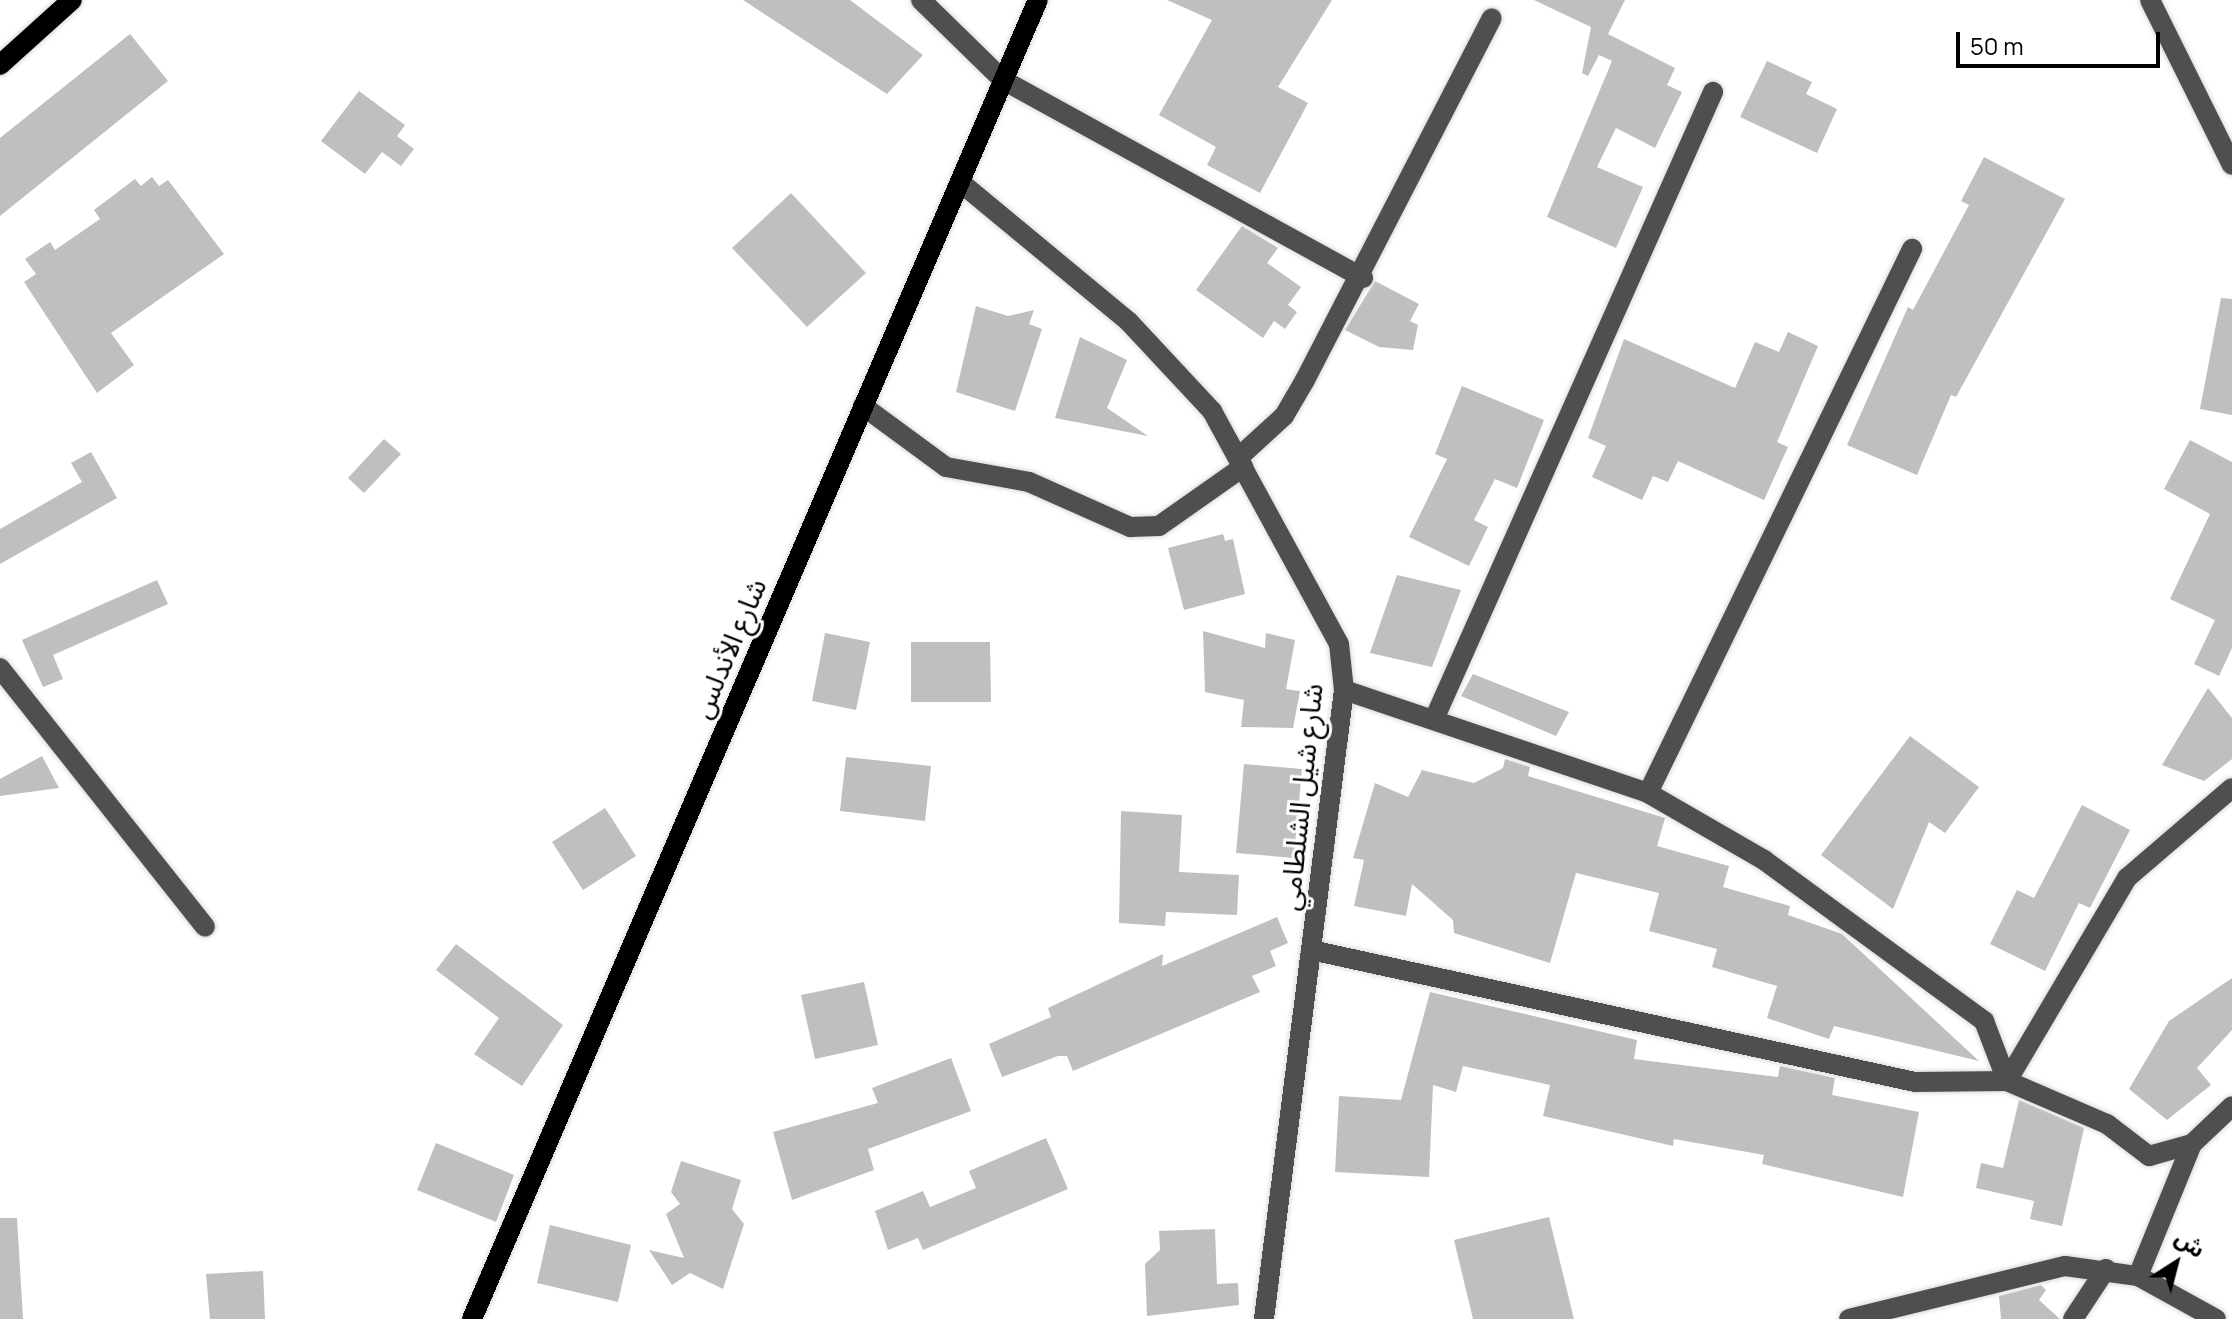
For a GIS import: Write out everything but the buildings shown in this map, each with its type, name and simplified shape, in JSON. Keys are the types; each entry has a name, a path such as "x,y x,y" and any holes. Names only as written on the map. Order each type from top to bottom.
{"main road":[{"path":"0,65 53,8 72,0"},
{"name":"شارع الأندلس","path":"472,1319 1038,0"}],"street":[{"path":"921,0 1003,80 1363,278"},
{"path":"2150,0 2232,165"},
{"path":"863,406 946,467 1029,482 1130,527 1159,526 1241,462 1284,416 1363,278 1492,18"},
{"path":"1436,715 1713,92"},
{"name":"شارع شيل الشلطامي","path":"960,182 1172,363 1241,462 1339,644 1344,690 1264,1319"},
{"path":"1648,793 1912,249"},
{"path":"0,668 205,927"},
{"path":"1344,690 1436,715 1648,793 1764,860 1984,1021 2007,1081"},
{"path":"2007,1081 2127,878 2232,788"},
{"path":"1311,950 1915,1082 2007,1081 2107,1124 2149,1156 2192,1144"},
{"path":"2138,1276 2192,1144 2232,1106"},
{"path":"1849,1319 2058,1267 2106,1269 2138,1276 2216,1319"},
{"path":"2073,1319 2106,1269"}]}
